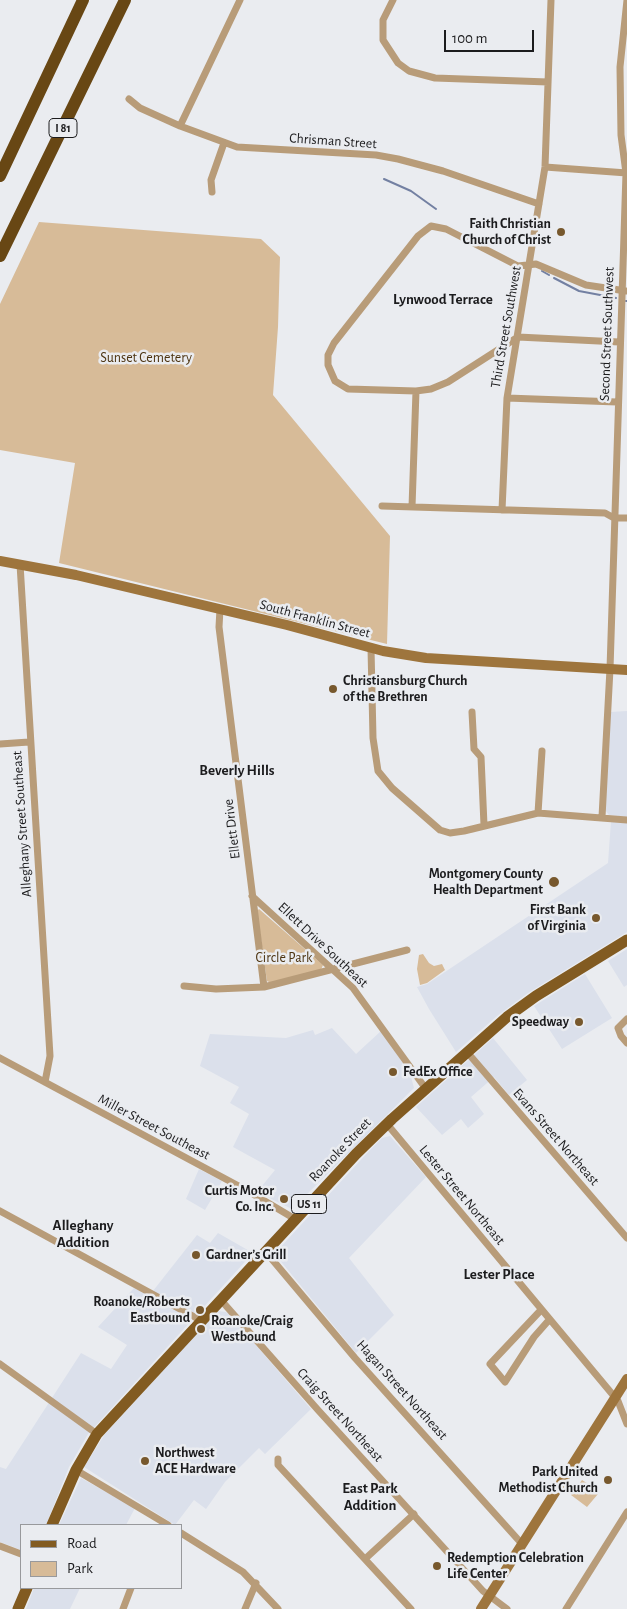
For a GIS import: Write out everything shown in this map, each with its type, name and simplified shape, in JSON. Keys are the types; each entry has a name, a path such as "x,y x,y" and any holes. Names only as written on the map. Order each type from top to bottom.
{"highway":[{"name":"I 81","path":"0,176 83,0"},
{"name":"I 81","path":"0,256 125,0"}],"main road":[{"name":"South Franklin Street","path":"0,561 220,609 371,648 426,658 627,670"},
{"name":"Roanoke Street","path":"52,1524 76,1470 97,1434 200,1320 386,1124 466,1052 531,999 627,940"},
{"path":"481,1609 627,1379"},
{"path":"18,1609 27,1589"}],"street":[{"path":"180,126 240,0"},
{"path":"393,0 383,20 383,40 398,63 409,71 435,78 548,82"},
{"name":"Third Street Southwest","path":"502,510 507,398 545,167 551,0"},
{"name":"Second Street Southwest","path":"602,817 610,670 619,342 625,290 626,173 620,67 626,0"},
{"name":"Chrisman Street","path":"129,99 140,108 180,126 237,147 376,155 398,159 443,171 539,204"},
{"path":"212,192 211,180 224,143"},
{"path":"545,167 626,173"},
{"path":"619,342 518,337 448,382 431,390 416,391 348,389 335,381 330,374 328,355 334,343 418,236 431,226 446,229 518,266 543,266 570,280 586,285 625,290"},
{"path":"412,507 416,391"},
{"path":"507,398 617,402"},
{"path":"382,506 605,513 614,518 627,518"},
{"name":"Alleghany Street Southeast","path":"20,564 29,742 50,1056 45,1082"},
{"name":"Ellett Drive","path":"220,609 219,627 264,987"},
{"path":"371,648 374,752 382,778 440,830 450,833 538,813 627,820"},
{"path":"472,712 474,749 481,757 484,824"},
{"path":"0,744 29,742"},
{"path":"538,813 542,751"},
{"name":"Ellett Drive Southeast","path":"252,896 365,1002 426,1088"},
{"path":"184,986 216,988 264,987 407,950"},
{"path":"627,1019 618,1028 621,1036 627,1043"},
{"name":"Evans Street Northeast","path":"466,1052 627,1238"},
{"name":"Miller Street Southeast","path":"0,1058 248,1191 295,1219"},
{"name":"Lester Street Northeast","path":"386,1124 622,1407 627,1424"},
{"path":"0,1211 200,1320"},
{"name":"Hagan Street Northeast","path":"264,1252 360,1363 522,1544"},
{"name":"Craig Street Northeast","path":"220,1299 318,1410 489,1596 507,1609"},
{"path":"541,1310 490,1364 505,1382 534,1337 549,1320"},
{"path":"0,1364 97,1434"},
{"path":"278,1460 278,1465 411,1609"},
{"path":"76,1470 160,1523"},
{"path":"566,1609 627,1512"},
{"path":"365,1558 414,1514"},
{"path":"182,1534 229,1562 256,1583 278,1609"},
{"path":"0,1546 20,1554"},
{"path":"245,1609 256,1583"},
{"path":"123,1609 131,1589"}],"shaded area":[{"path":"627,711 627,817 609,815 605,810 610,712"},
{"path":"611,821 627,823 627,932 528,993 497,1016 456,1052 417,987 427,984 608,863"},
{"path":"627,949 627,985 624,987 608,961"},
{"path":"585,974 612,1018 562,1049 534,1006"},
{"path":"332,1028 356,1054 381,1031 410,1073 414,1088 292,1209 257,1192 275,1170 233,1147 249,1114 230,1103 239,1087 200,1066 210,1034 286,1038 313,1030 315,1035"},
{"path":"493,1038 527,1080 509,1095 494,1077 471,1097 484,1114 468,1128 461,1119 442,1135 416,1107"},
{"path":"390,1136 426,1177 349,1258 394,1315 356,1353 278,1258 276,1252 369,1151 382,1138"},
{"path":"199,1169 222,1181 205,1210 186,1199"},
{"path":"218,1233 253,1253 88,1434 69,1467 46,1524 20,1524 20,1550 0,1542 0,1467 6,1469 81,1353 111,1369 127,1345 98,1327 134,1288 149,1296 197,1235 210,1243"},
{"path":"218,1311 226,1312 230,1315 311,1409 265,1454 259,1448 225,1482 206,1509 194,1500 176,1524 84,1467 105,1434"},
{"path":"81,1478 135,1508 127,1524 59,1524"},
{"path":"34,1589 80,1589 70,1609 26,1609"}],"green space":[{"name":"Sunset Cemetery","path":"39,222 261,239 280,257 278,327 273,395 390,536 387,644 59,563 75,463 0,450 0,304"},
{"name":"Circle Park","path":"259,909 323,965 321,970 271,983 267,981 257,911"},
{"path":"423,954 429,963 434,966 442,964 445,970 427,983 420,985 417,969 419,955"},
{"path":"582,1480 596,1489 598,1494 587,1507 571,1495"}],"waterway":[{"path":"384,179 411,191 436,209"},
{"path":"542,271 549,275"},
{"path":"554,278 579,291 616,298"}],"place":[{"name":"Faith Christian Church of Christ","path":"561,232"},
{"name":"Christiansburg Church of the Brethren","path":"333,689"},
{"name":"Montgomery County Health Department","path":"554,882"},
{"name":"First Bank of Virginia","path":"596,918"},
{"name":"Speedway","path":"579,1022"},
{"name":"FedEx Office","path":"393,1072"},
{"name":"Curtis Motor Co. Inc.","path":"284,1199"},
{"name":"Gardner’s Grill","path":"196,1255"},
{"name":"Roanoke/Roberts Eastbound","path":"200,1310"},
{"name":"Roanoke/Craig Westbound","path":"201,1329"},
{"name":"Northwest ACE Hardware","path":"145,1461"},
{"name":"Park United Methodist Church","path":"608,1480"},
{"name":"Redemption Celebration Life Center","path":"437,1566"}],"district":[{"name":"Lynwood Terrace","path":"443,299"},
{"name":"Beverly Hills","path":"237,770"},
{"name":"Alleghany Addition","path":"83,1234"},
{"name":"Lester Place","path":"499,1274"},
{"name":"East Park Addition","path":"370,1496"}]}
